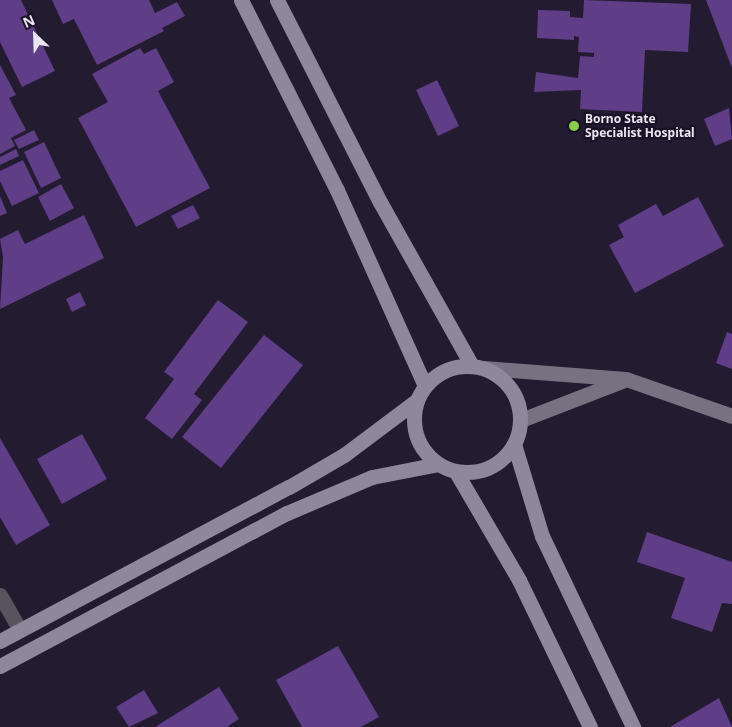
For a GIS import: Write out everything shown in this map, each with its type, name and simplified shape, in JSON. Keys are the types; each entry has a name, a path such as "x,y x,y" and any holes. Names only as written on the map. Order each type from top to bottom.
{"main road":[{"path":"242,0 337,190 425,386"},
{"path":"277,0 380,202 478,367 511,388 521,420 514,444 501,460 484,470 456,472 438,464 425,452 416,437 416,401"},
{"path":"0,641 289,487 344,455 416,401 425,386 438,374 478,367 626,379 732,416"},
{"path":"521,420 626,379"},
{"path":"514,444 542,536 633,727"},
{"path":"0,666 287,513 372,477 438,464"},
{"path":"456,472 519,580 590,727"}],"street":[{"path":"0,595 20,630"}],"building":[{"path":"0,0 21,0 55,71 22,87 0,42"},
{"path":"52,0 149,0 155,13 177,2 185,16 162,28 164,31 97,65 74,19 63,24"},
{"path":"584,0 691,4 688,52 645,50 642,112 580,109 581,90 534,92 536,72 578,78 580,56 594,57 594,53 578,52 579,37 574,36 574,40 537,38 538,10 570,11 570,17 583,18"},
{"path":"706,0 732,0 732,68"},
{"path":"140,48 144,54 156,48 174,82 158,91 210,188 136,227 78,118 108,102 92,74"},
{"path":"0,65 16,95 9,98 26,130 11,138 15,146 0,154"},
{"path":"437,80 459,126 438,136 416,90"},
{"path":"729,108 732,139 715,146 704,119"},
{"path":"34,130 39,140 19,149 14,140"},
{"path":"44,142 61,178 41,188 24,152"},
{"path":"16,149 19,156 0,165 0,157"},
{"path":"23,160 39,193 12,206 0,181 0,171"},
{"path":"61,184 74,208 50,221 38,197"},
{"path":"0,196 7,213 0,216"},
{"path":"698,197 724,246 635,293 609,245 624,237 618,225 656,204 663,216"},
{"path":"193,205 200,218 178,229 171,216"},
{"path":"84,215 104,258 0,309 3,257 0,239 18,230 25,244"},
{"path":"80,292 86,305 72,312 66,299"},
{"path":"218,300 248,322 194,394 202,400 172,439 145,418 174,379 164,372"},
{"path":"727,332 732,334 732,369 716,363"},
{"path":"264,335 303,365 221,468 182,437"},
{"path":"82,434 107,479 62,504 37,459"},
{"path":"0,438 50,525 16,545 0,517"},
{"path":"647,532 732,562 732,604 722,603 712,632 671,618 685,578 637,562"},
{"path":"338,646 379,717 361,727 302,727 276,680"},
{"path":"219,687 239,719 227,727 155,727"},
{"path":"144,690 158,713 129,727 116,707"},
{"path":"719,698 732,727 670,727"}],"place":[{"name":"Borno State Specialist Hospital","path":"574,126"}]}
